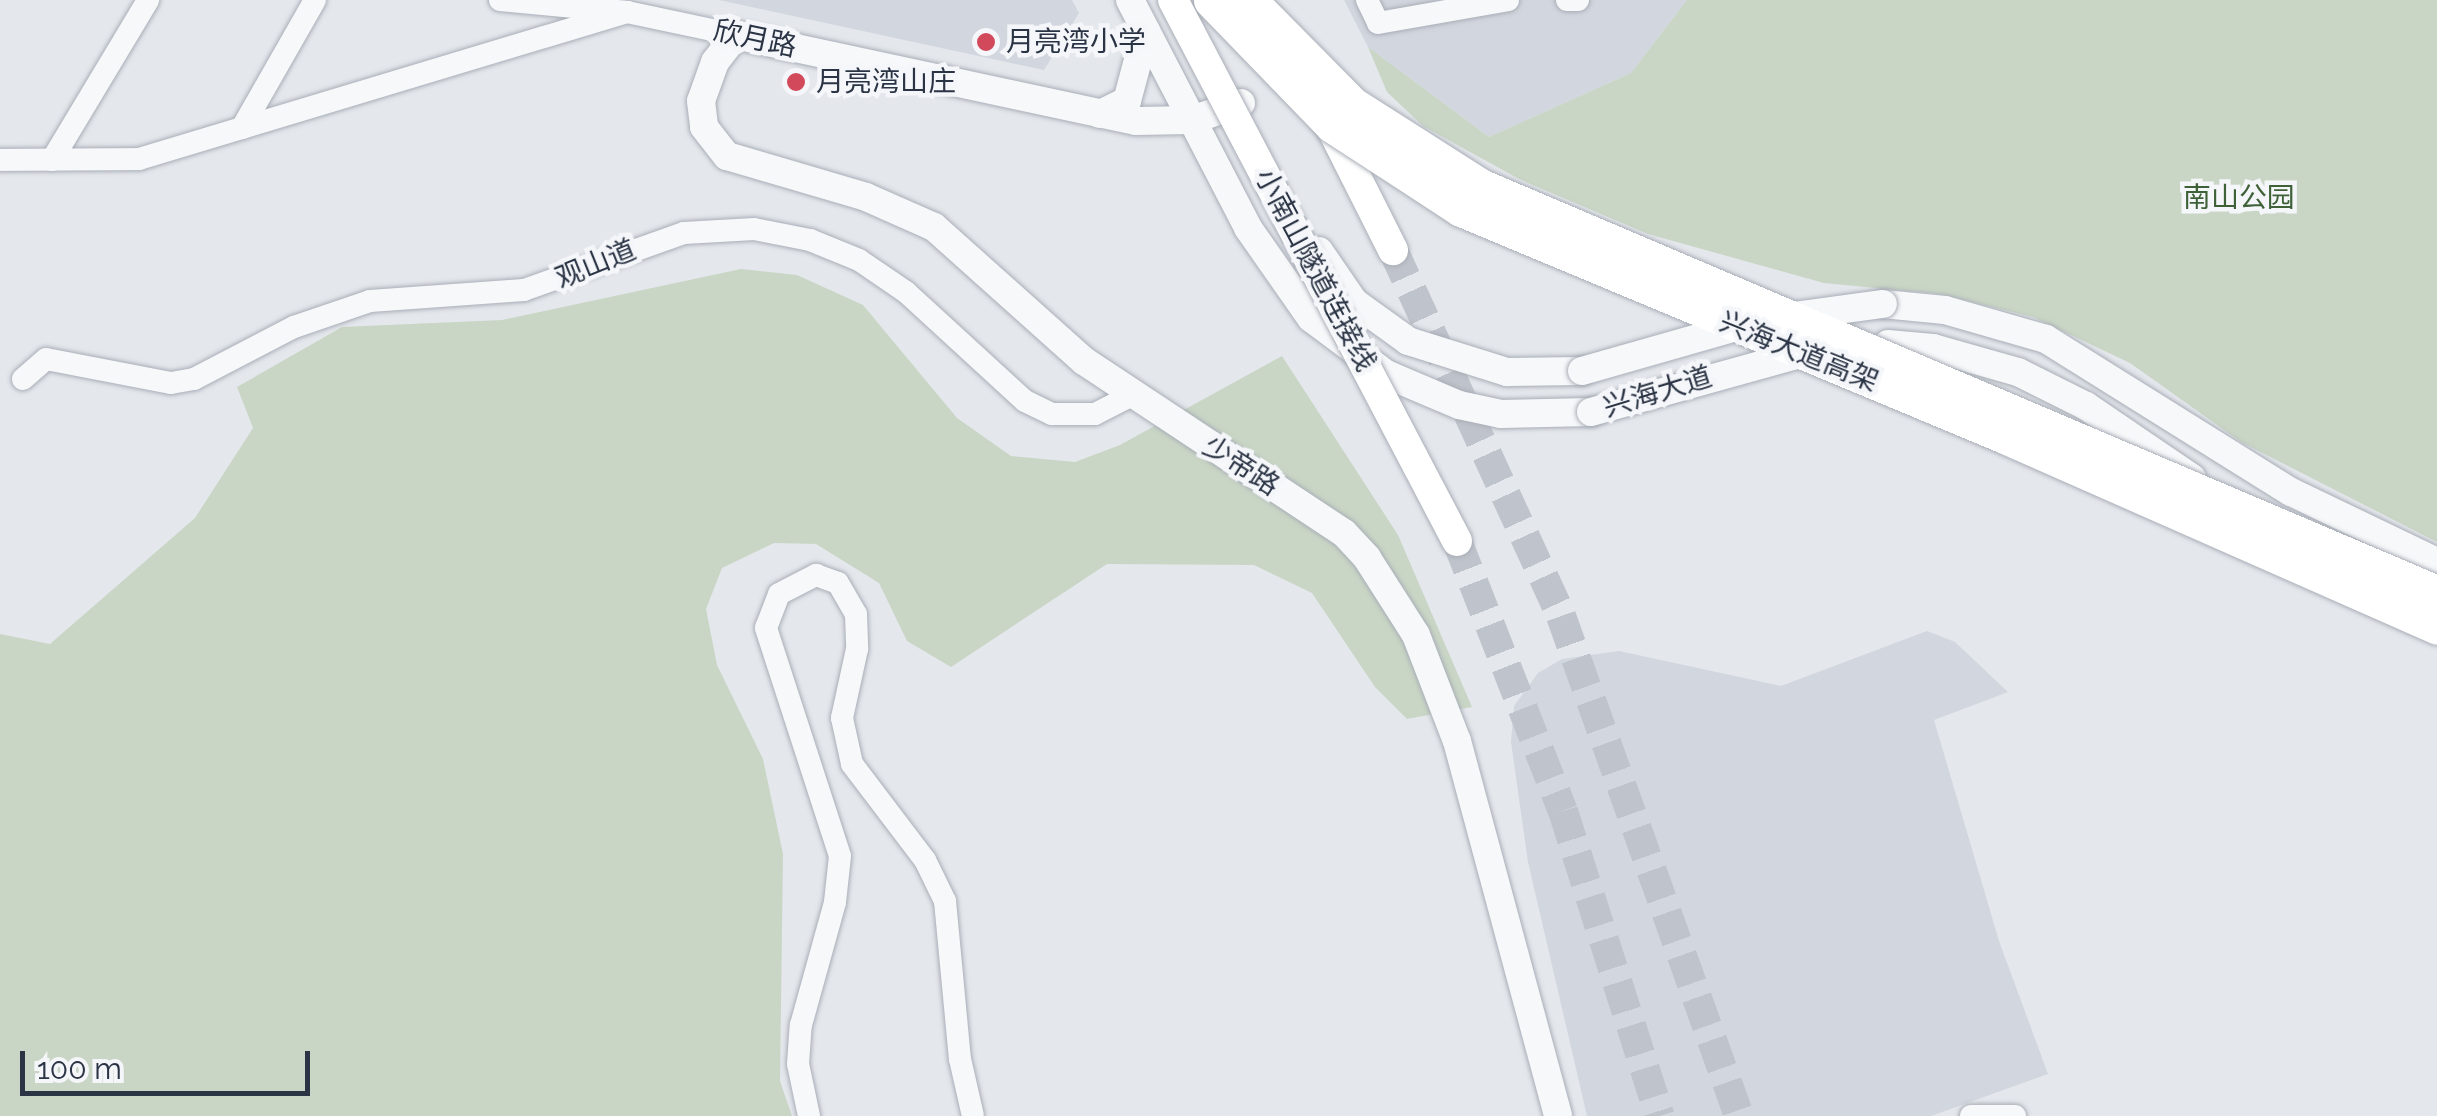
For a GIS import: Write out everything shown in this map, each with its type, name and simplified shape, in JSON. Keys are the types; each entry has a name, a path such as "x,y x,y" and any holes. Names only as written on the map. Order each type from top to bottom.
{"main road":[{"name":"小南山隧道连接线","path":"1173,0 1457,541"},
{"name":"兴海大道高架","path":"1211,0 1266,64 1332,125 1461,209 2007,437 2437,629"},
{"name":"兴海大道高架","path":"1249,0 1353,105 1495,194 2437,593"},
{"path":"1266,0 1394,250"}],"street":[{"path":"52,160 148,0"},
{"path":"242,128 315,0"},
{"name":"欣月路","path":"500,0 627,12 1100,114 1192,120 1241,104"},
{"name":"兴海大道","path":"1130,0 1266,260 1344,346 1386,374 1460,406 1516,415 1590,412 1764,360 1888,344 1980,359 2055,389 2437,629"},
{"name":"兴海大道","path":"1187,0 1324,261 1377,323 1478,366 1582,371 1757,321 1883,304 1945,310 2046,339 2291,492 2437,562"},
{"path":"1367,0 1378,23 1508,0"},
{"path":"1567,0 1578,0"},
{"path":"0,160 140,159 627,12"},
{"path":"1100,114 1128,101 1146,30"},
{"name":"少帝路","path":"736,35 715,62 700,101 704,127 727,156 866,197 934,228 1130,396 1344,533 1408,618 1471,784 1558,1116"},
{"name":"观山道","path":"23,379 46,359 171,383 194,379 294,327 370,301 524,290 684,233 754,229 810,240 859,260 906,292 1025,401 1052,414 1068,419 1095,414 1130,396"},
{"path":"809,1116 798,1064 802,1025 835,902 840,856 766,628 779,594 816,575 838,583 856,614 857,649 842,718 852,764 925,860 946,902 960,1059 973,1116"},
{"path":"1971,1116 2016,1116"}],"shaded area":[{"name":"月亮湾小学","path":"719,0 1072,0 1079,13 1044,70"},
{"path":"1344,0 1687,0 1631,73 1489,137 1368,47"},
{"path":"1927,631 1955,642 2008,692 1934,720 1999,941 2048,1074 1931,1116 1587,1116 1528,862 1511,742 1514,706 1538,673 1562,659 1619,651 1781,686"}],"green space":[{"name":"南山公园","path":"1687,0 2437,0 2437,542 2241,442 2130,363 2033,317 1939,294 1824,283 1648,234 1519,179 1423,126 1387,92 1368,47 1489,137 1631,73"},
{"path":"741,269 797,275 863,305 957,418 1011,456 1075,462 1120,445 1282,356 1398,535 1472,707 1407,719 1375,687 1312,593 1254,565 1107,564 951,667 907,641 879,583 816,544 774,543 722,568 706,609 717,665 763,759 783,854 780,1081 792,1116 0,1116 0,634 50,644 195,518 253,428 237,387 342,327 502,320"}],"tunnel":[{"path":"1393,250 1561,616 1739,1116"},
{"path":"1457,541 1563,811 1660,1116"}],"place":[{"name":"月亮湾小学","path":"986,42"},
{"name":"月亮湾山庄","path":"796,82"}]}
